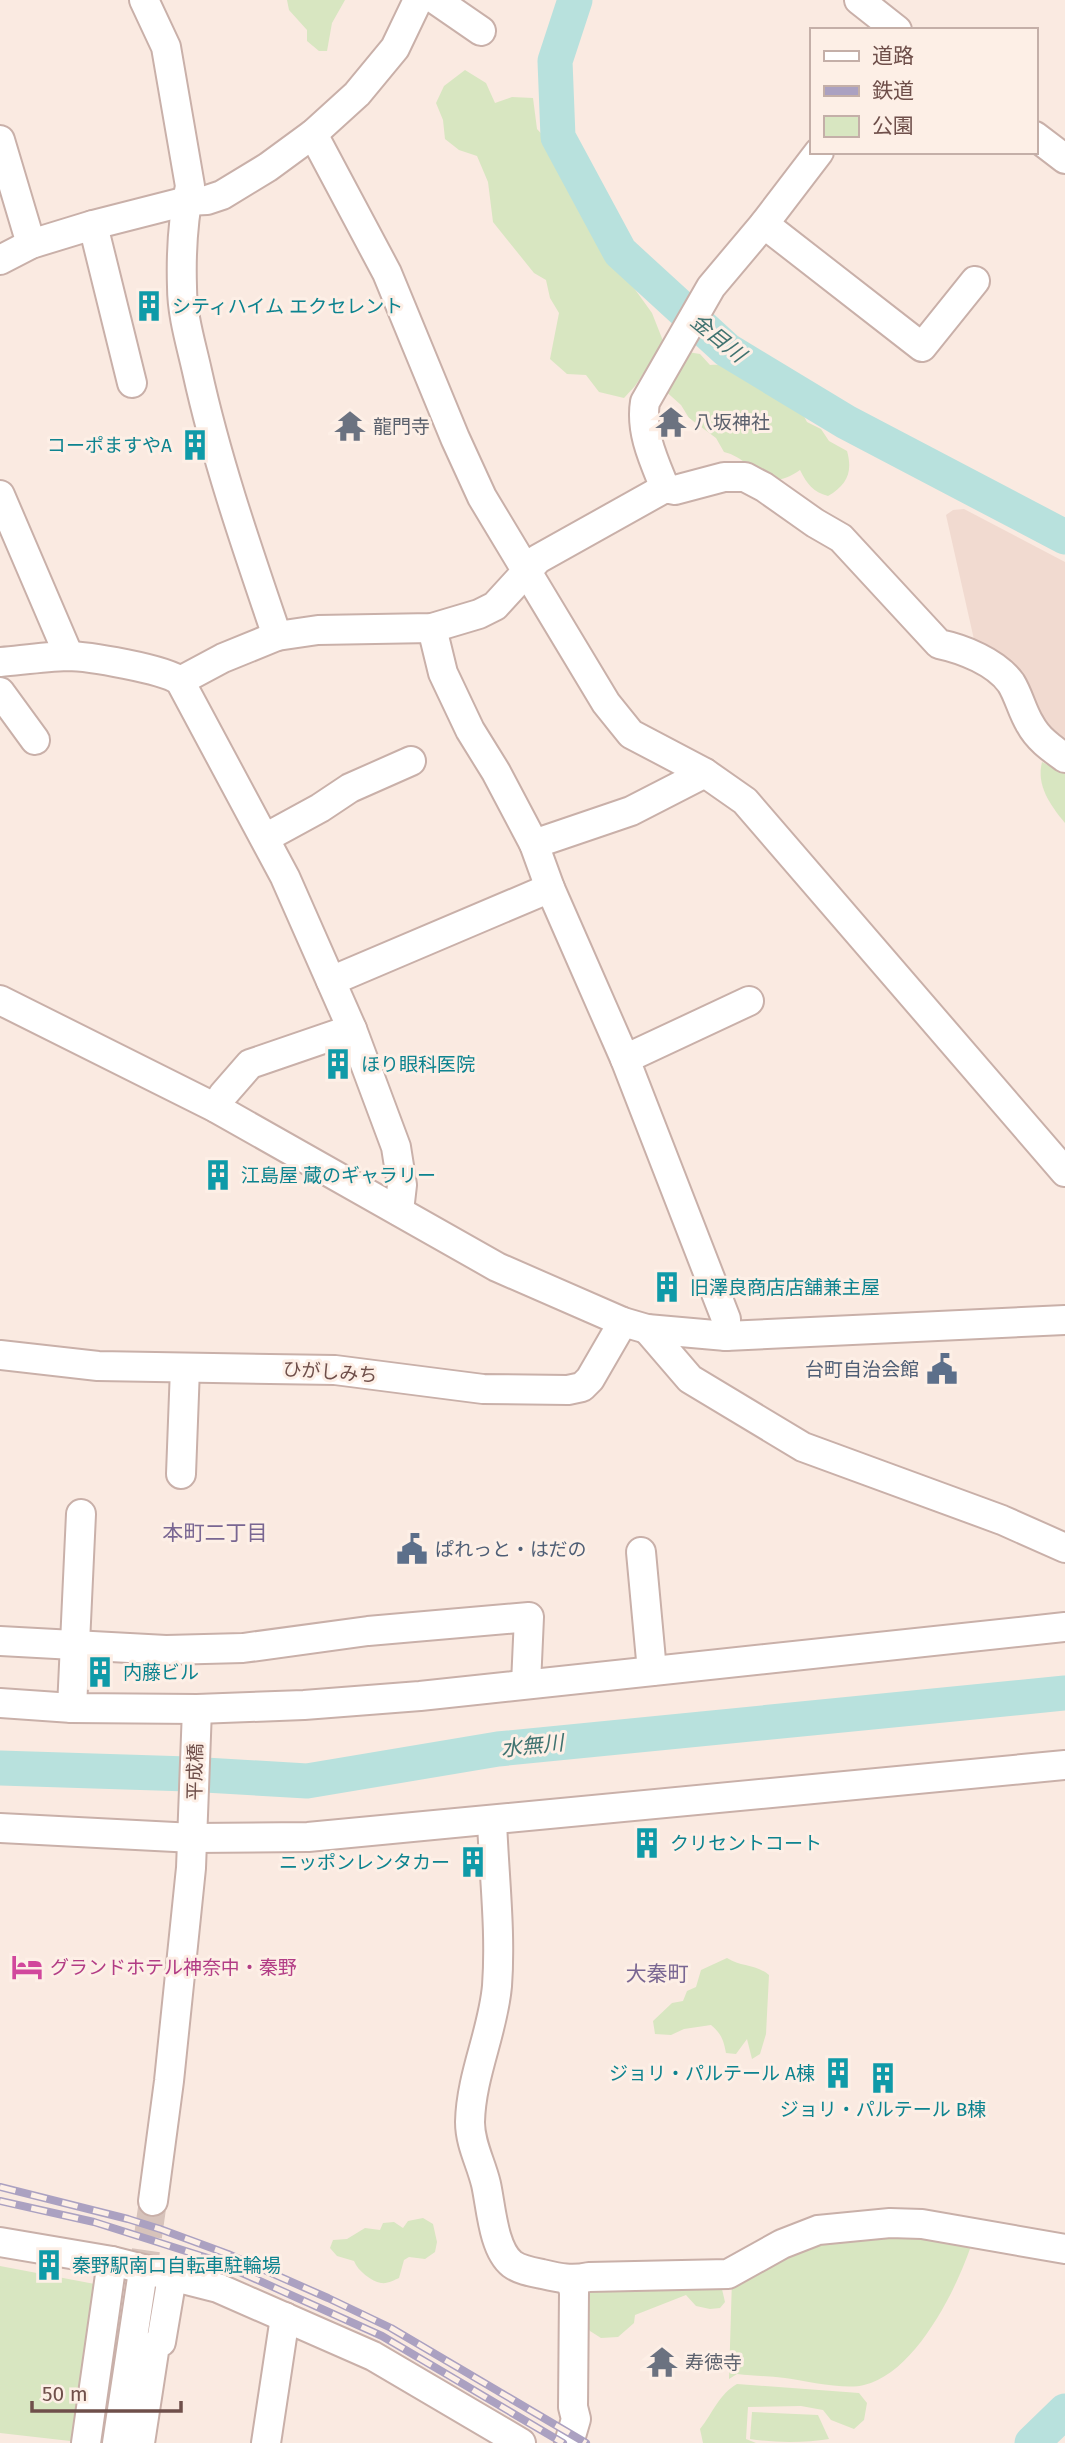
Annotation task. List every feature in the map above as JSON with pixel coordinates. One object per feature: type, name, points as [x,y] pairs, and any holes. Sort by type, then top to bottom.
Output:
[{"type":"street","points":[[144,0],[166,47],[190,186],[182,289],[187,323],[206,412],[232,506],[278,636]]},
{"type":"street","points":[[859,0],[894,28]]},
{"type":"street","points":[[0,260],[31,244],[93,225],[222,195],[268,167],[313,134],[357,94],[395,48],[418,2],[481,30]]},
{"type":"street","points":[[313,134],[387,273],[482,497],[606,703],[631,734],[705,774],[745,801],[1065,1172]]},
{"type":"street","points":[[1037,138],[1065,159]]},
{"type":"street","points":[[0,140],[31,244]]},
{"type":"street","points":[[665,488],[647,440],[643,414],[645,402],[711,287],[764,225],[817,154]]},
{"type":"street","points":[[93,225],[132,383]]},
{"type":"street","points":[[764,225],[922,347],[975,281]]},
{"type":"street","points":[[180,681],[223,658],[278,636],[318,630],[432,628],[461,621],[495,606],[538,559],[665,488],[675,490],[724,477],[745,477],[841,538],[939,644],[958,648],[988,664],[1010,682],[1030,725],[1045,744],[1065,758]]},
{"type":"street","points":[[0,495],[69,656]]},
{"type":"street","points":[[432,628],[448,685],[534,844],[550,888],[625,1059],[726,1319],[726,1336]]},
{"type":"street","points":[[0,662],[69,656],[153,670],[173,675],[180,681],[285,877],[352,1029],[396,1147],[402,1185],[399,1210]]},
{"type":"street","points":[[0,692],[35,740]]},
{"type":"street","points":[[264,838],[320,808],[350,788],[411,761]]},
{"type":"street","points":[[534,844],[631,811],[705,774]]},
{"type":"street","points":[[331,981],[550,888]]},
{"type":"street","points":[[0,1000],[216,1108],[496,1267],[635,1326],[726,1336],[1065,1320]]},
{"type":"street","points":[[625,1059],[749,1001]]},
{"type":"street","points":[[216,1108],[223,1095],[250,1065],[352,1029]]},
{"type":"street","points":[[635,1326],[690,1379],[803,1447],[1002,1520],[1065,1548]]},
{"type":"street","name":"ひがしみち","points":[[0,1354],[98,1366],[335,1370],[483,1389],[568,1390],[582,1387],[635,1326]]},
{"type":"street","points":[[185,1368],[187,1460]]},
{"type":"street","points":[[72,1708],[81,1514]]},
{"type":"street","points":[[641,1552],[652,1671]]},
{"type":"street","points":[[0,1641],[166,1650],[243,1648],[368,1631],[529,1616],[526,1684]]},
{"type":"street","points":[[0,1703],[197,1718],[1065,1627]]},
{"type":"street","name":"平成橋","points":[[153,2201],[169,2081],[194,1827],[197,1718]]},
{"type":"street","points":[[0,1828],[194,1827],[308,1837],[1065,1765]]},
{"type":"street","points":[[492,1821],[497,1989],[475,2084],[470,2122],[494,2229],[505,2256],[511,2263],[523,2270],[572,2281],[589,2277],[728,2274],[782,2244],[818,2230],[890,2223],[922,2224],[1065,2249]]},
{"type":"street","points":[[0,2242],[112,2261],[218,2288],[373,2357],[521,2443]]},
{"type":"street","points":[[86,2443],[112,2261]]},
{"type":"street","points":[[140,2443],[155,2345],[161,2342],[172,2277]]},
{"type":"street","points":[[117,2443],[142,2278]]},
{"type":"street","points":[[569,2443],[576,2419],[573,2407],[572,2281]]},
{"type":"street","points":[[266,2443],[285,2317]]},
{"type":"shaded area","points":[[964,509],[1065,562],[1065,741],[1059,738],[975,644],[946,515],[953,510]]},
{"type":"green space","points":[[287,0],[345,0],[332,23],[327,51],[319,51],[307,41],[307,30],[289,10]]},
{"type":"green space","points":[[465,70],[486,83],[495,103],[512,97],[533,98],[537,129],[568,163],[586,202],[603,228],[601,249],[609,264],[621,270],[652,313],[667,351],[650,374],[643,374],[624,398],[599,392],[586,375],[567,374],[550,359],[559,313],[550,298],[546,280],[534,273],[493,222],[488,182],[477,156],[459,150],[445,139],[443,120],[436,103],[444,86]]},
{"type":"green space","points":[[688,352],[700,354],[710,365],[744,370],[759,379],[771,391],[781,391],[795,399],[807,422],[821,429],[829,441],[847,451],[849,472],[840,487],[828,496],[818,492],[811,487],[800,470],[776,480],[768,478],[735,456],[724,452],[716,438],[689,418],[681,405],[662,388]]},
{"type":"green space","points":[[1042,762],[1065,774],[1065,823],[1043,787]]},
{"type":"green space","points":[[727,1958],[769,1975],[766,2034],[760,2054],[752,2059],[747,2039],[736,2054],[726,2053],[722,2038],[711,2025],[684,2029],[671,2035],[655,2034],[653,2021],[672,2003],[683,2001],[687,1991],[696,1987],[701,1970]]},
{"type":"green space","points":[[423,2218],[433,2224],[437,2242],[435,2252],[425,2259],[409,2257],[404,2260],[399,2278],[388,2282],[381,2283],[369,2278],[354,2261],[337,2256],[330,2248],[333,2240],[347,2239],[365,2228],[380,2230],[383,2223],[394,2222],[403,2228],[408,2221]]},
{"type":"green space","points":[[846,2232],[973,2240],[957,2281],[932,2326],[901,2364],[883,2377],[856,2386],[737,2374],[729,2379],[732,2279]]},
{"type":"green space","points":[[0,2266],[100,2285],[79,2442],[0,2433]]},
{"type":"green space","points":[[585,2285],[721,2285],[725,2302],[720,2308],[710,2309],[696,2306],[686,2295],[635,2315],[634,2323],[618,2337],[601,2338],[590,2331],[580,2315]]},
{"type":"green space","points":[[737,2384],[859,2393],[867,2403],[864,2420],[854,2429],[831,2420],[823,2410],[801,2406],[748,2407],[746,2439],[756,2443],[703,2443],[700,2429],[721,2398]]},
{"type":"green space","points":[[752,2412],[818,2415],[829,2439],[790,2442],[750,2439]]},
{"type":"waterway","name":"金目川","points":[[575,0],[555,61],[558,137],[620,252],[727,350],[846,422],[1065,537]]},
{"type":"waterway","name":"水無川","points":[[0,1768],[307,1781],[498,1749],[1065,1693]]},
{"type":"waterway","points":[[1032,2443],[1065,2411]]},
{"type":"tunnel","points":[[142,2278],[153,2201]]},
{"type":"railway","points":[[0,2187],[128,2219],[228,2254],[391,2328],[586,2443]]},
{"type":"railway","points":[[0,2201],[94,2222],[211,2259],[382,2336],[563,2443]]},
{"type":"place","name":"シティハイム エクセレント","points":[[149,306]]},
{"type":"place","name":"八坂神社","points":[[671,422]]},
{"type":"place","name":"龍門寺","points":[[350,426]]},
{"type":"place","name":"コーポますやA","points":[[195,445]]},
{"type":"place","name":"ほり眼科医院","points":[[338,1064]]},
{"type":"place","name":"江島屋 蔵のギャラリー","points":[[218,1175]]},
{"type":"place","name":"旧澤良商店店舗兼主屋","points":[[667,1287]]},
{"type":"place","name":"台町自治会館","points":[[942,1369]]},
{"type":"place","name":"ぱれっと・はだの","points":[[412,1549]]},
{"type":"place","name":"内藤ビル","points":[[100,1672]]},
{"type":"place","name":"クリセントコート","points":[[647,1843]]},
{"type":"place","name":"ニッポンレンタカー","points":[[473,1862]]},
{"type":"place","name":"グランドホテル神奈中・秦野","points":[[27,1967]]},
{"type":"place","name":"ジョリ・パルテール A棟","points":[[838,2073]]},
{"type":"place","name":"ジョリ・パルテール B棟","points":[[883,2078]]},
{"type":"place","name":"秦野駅南口自転車駐輪場","points":[[49,2265]]},
{"type":"place","name":"寿徳寺","points":[[662,2362]]},
{"type":"district","name":"本町二丁目","points":[[215,1533]]},
{"type":"district","name":"大秦町","points":[[657,1974]]}]
